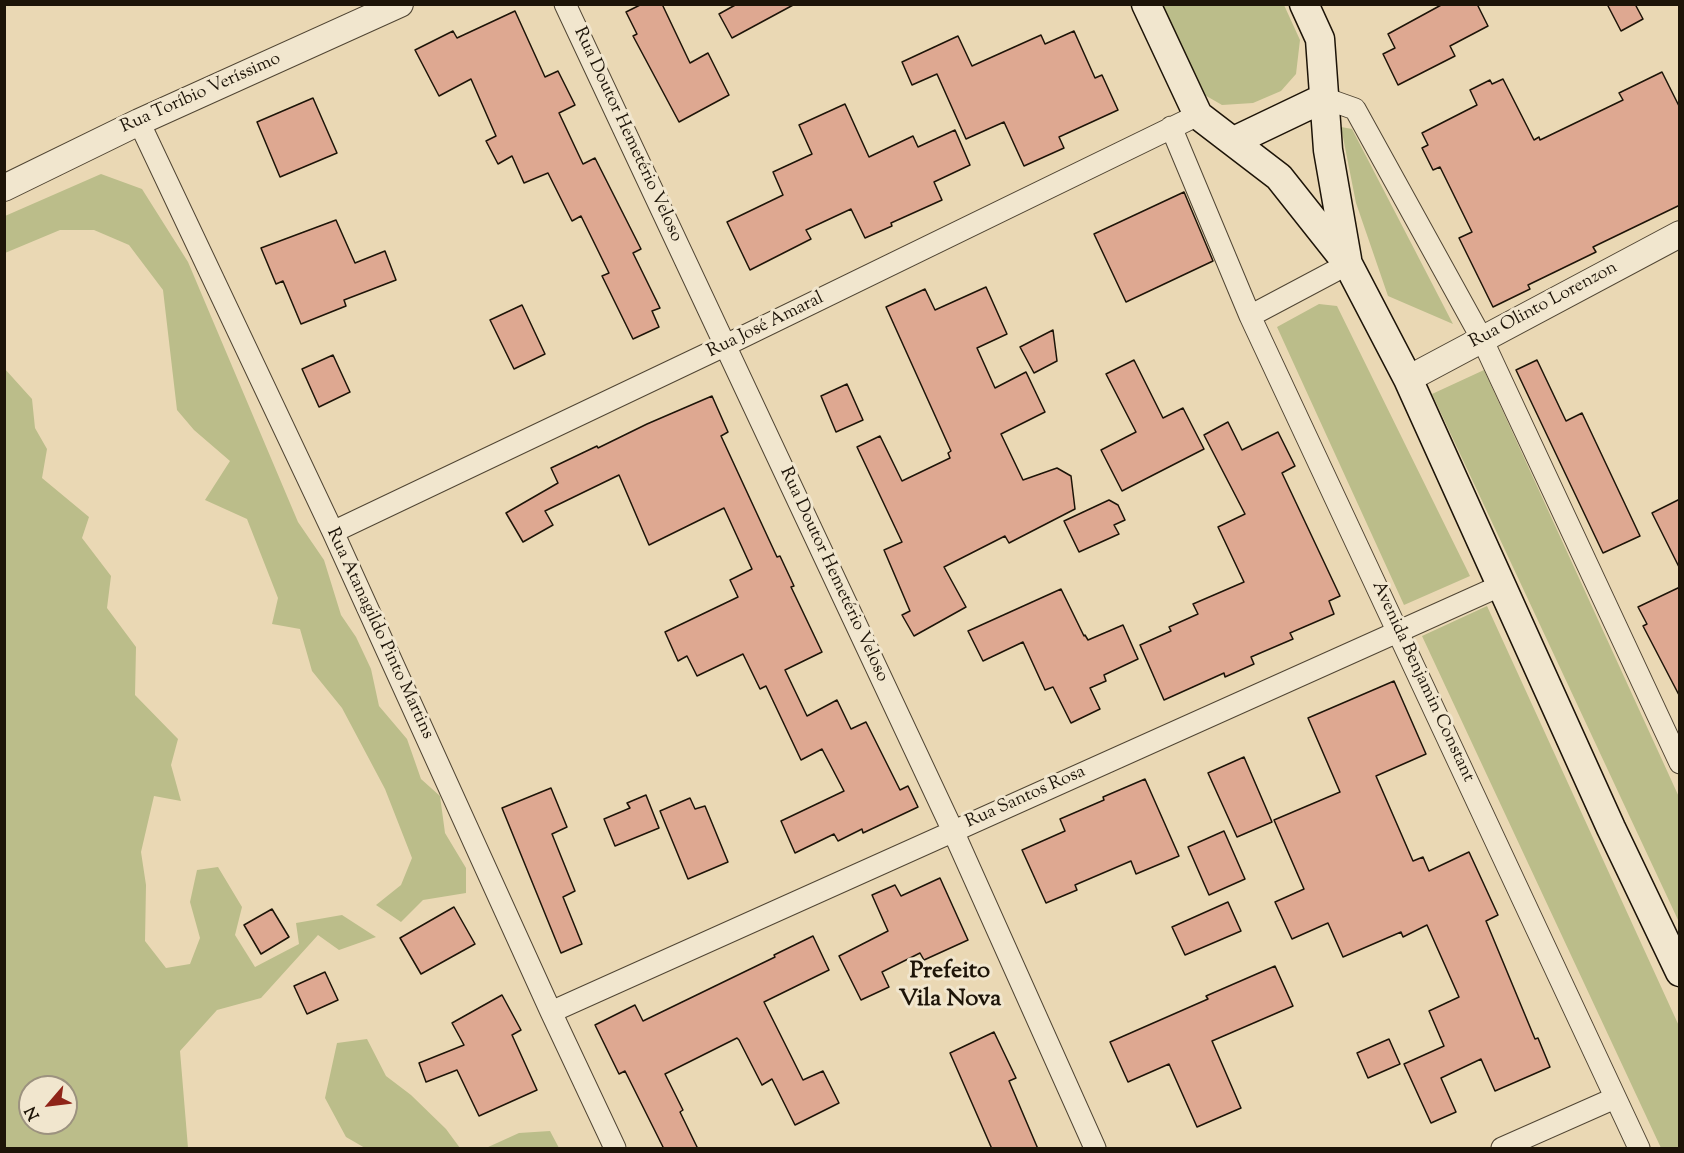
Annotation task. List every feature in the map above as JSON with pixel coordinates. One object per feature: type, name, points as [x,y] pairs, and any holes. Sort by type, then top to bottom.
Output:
[{"type":"main road","points":[[1146,4],[1198,114],[1279,177],[1348,264],[1408,379],[1611,828],[1680,972]]},
{"type":"main road","points":[[1304,4],[1320,39],[1328,150],[1348,264]]},
{"type":"main road","points":[[1234,141],[1324,98]]},
{"type":"street","name":"Rua Toríbio Veríssimo","points":[[4,188],[139,122],[400,4]]},
{"type":"street","name":"Rua Doutor Hemetério Veloso","points":[[565,4],[953,831],[1095,1149]]},
{"type":"street","points":[[1324,98],[1355,109],[1482,339],[1680,763]]},
{"type":"street","name":"Rua José Amaral","points":[[333,532],[726,345],[1198,114]]},
{"type":"street","name":"Rua Atanagildo Pinto Martins","points":[[139,122],[333,532],[615,1149]]},
{"type":"street","name":"Avenida Benjamin Constant","points":[[1171,128],[1250,315],[1639,1149]]},
{"type":"street","name":"Rua Olinto Lorenzon","points":[[1408,379],[1680,234]]},
{"type":"street","points":[[1250,315],[1348,264]]},
{"type":"street","name":"Rua Santos Rosa","points":[[551,1012],[1502,585]]},
{"type":"street","points":[[1502,1149],[1615,1098]]},
{"type":"green space","points":[[1156,5],[1284,5],[1300,40],[1296,74],[1281,91],[1253,103],[1222,105],[1196,90]]},
{"type":"green space","points":[[1341,127],[1352,129],[1453,324],[1388,296],[1356,203]]},
{"type":"green space","points":[[101,174],[142,189],[188,262],[298,522],[324,560],[341,615],[356,637],[371,669],[379,706],[407,739],[421,779],[440,796],[445,833],[466,868],[466,893],[423,900],[401,922],[376,905],[401,885],[412,858],[385,789],[342,708],[312,671],[300,629],[272,624],[278,598],[247,519],[205,500],[230,461],[194,430],[177,410],[163,290],[129,245],[94,230],[60,230],[5,253],[5,216]]},
{"type":"green space","points":[[1319,304],[1337,306],[1470,576],[1404,605],[1277,327]]},
{"type":"green space","points":[[4,368],[32,399],[35,428],[47,449],[42,478],[89,517],[82,538],[111,576],[107,608],[136,647],[135,695],[178,739],[171,765],[181,801],[154,796],[141,852],[146,885],[145,941],[166,968],[190,964],[200,938],[190,902],[197,870],[218,867],[242,907],[235,935],[255,967],[299,944],[296,923],[342,915],[376,937],[339,950],[318,935],[261,998],[217,1010],[180,1051],[188,1148],[5,1148]]},
{"type":"green space","points":[[1484,370],[1679,797],[1679,922],[1432,394]]},
{"type":"green space","points":[[1487,606],[1679,1026],[1679,1148],[1661,1148],[1422,636]]},
{"type":"green space","points":[[367,1039],[386,1076],[411,1095],[446,1129],[460,1148],[365,1148],[346,1137],[325,1098],[337,1043]]},
{"type":"green space","points":[[550,1131],[559,1148],[486,1148],[519,1133]]},
{"type":"building","points":[[642,4],[662,4],[690,63],[708,53],[729,95],[679,122],[633,36],[637,34],[626,12]]},
{"type":"building","points":[[737,4],[795,4],[732,38],[719,14]]},
{"type":"building","points":[[1443,4],[1477,4],[1488,26],[1450,46],[1455,56],[1398,85],[1383,54],[1395,48],[1388,34]]},
{"type":"building","points":[[1607,4],[1635,4],[1643,19],[1621,31]]},
{"type":"building","points":[[515,11],[545,77],[558,71],[575,105],[559,113],[583,164],[595,158],[641,249],[633,253],[660,308],[652,311],[659,327],[633,339],[602,276],[609,273],[581,216],[572,221],[548,173],[524,183],[512,156],[498,164],[486,141],[496,136],[471,79],[439,96],[415,50],[453,31],[457,38]]},
{"type":"building","points":[[1074,31],[1095,78],[1102,75],[1118,110],[1059,137],[1064,148],[1024,166],[1004,122],[966,139],[937,74],[912,85],[902,62],[958,36],[972,66],[1041,35],[1045,44]]},
{"type":"building","points":[[1662,72],[1680,108],[1680,205],[1593,247],[1596,252],[1528,285],[1530,289],[1493,307],[1459,238],[1472,232],[1440,167],[1433,170],[1422,148],[1428,145],[1422,133],[1477,105],[1470,90],[1490,80],[1492,84],[1503,79],[1534,140],[1539,137],[1540,140],[1623,100],[1619,93]]},
{"type":"building","points":[[313,98],[337,153],[280,177],[257,122]]},
{"type":"building","points":[[845,104],[869,157],[913,136],[918,147],[955,130],[970,165],[934,182],[942,200],[891,223],[892,226],[865,238],[851,209],[806,230],[811,239],[750,270],[727,222],[783,195],[773,172],[812,154],[799,125]]},
{"type":"building","points":[[1184,192],[1213,261],[1126,302],[1094,234]]},
{"type":"building","points":[[336,220],[355,263],[385,251],[396,280],[344,300],[346,306],[301,324],[283,281],[276,284],[261,248]]},
{"type":"building","points":[[986,287],[1007,334],[977,348],[995,388],[1026,372],[1045,412],[1001,434],[1023,480],[1057,468],[1071,476],[1075,509],[1009,543],[1005,536],[944,567],[966,607],[914,636],[902,615],[910,611],[884,550],[902,542],[857,447],[880,436],[902,481],[950,458],[948,453],[951,451],[886,307],[925,289],[935,310]]},
{"type":"building","points":[[522,305],[545,354],[514,369],[490,320]]},
{"type":"building","points":[[1053,330],[1057,361],[1034,373],[1020,347]]},
{"type":"building","points":[[333,355],[350,392],[319,407],[302,369]]},
{"type":"building","points":[[1134,360],[1163,418],[1183,408],[1204,449],[1122,491],[1101,450],[1136,432],[1106,374]]},
{"type":"building","points":[[1537,360],[1566,421],[1582,413],[1640,536],[1603,553],[1516,370]]},
{"type":"building","points":[[847,384],[863,420],[836,432],[821,396]]},
{"type":"building","points":[[712,396],[728,432],[721,436],[777,557],[780,556],[794,586],[791,587],[822,652],[785,670],[807,716],[837,700],[851,729],[866,722],[900,790],[908,786],[918,807],[863,833],[862,829],[838,841],[834,834],[795,853],[781,821],[844,791],[822,749],[801,760],[766,686],[760,689],[743,654],[697,676],[687,656],[678,661],[665,632],[738,597],[730,580],[752,569],[724,508],[649,545],[619,475],[545,511],[553,525],[523,542],[506,513],[558,483],[551,468]]},
{"type":"building","points":[[1228,422],[1242,450],[1278,432],[1295,466],[1282,473],[1340,596],[1329,601],[1334,614],[1290,633],[1293,639],[1251,657],[1254,664],[1225,677],[1224,673],[1164,700],[1140,645],[1171,631],[1169,627],[1198,614],[1193,604],[1244,582],[1218,527],[1245,514],[1204,435]]},
{"type":"building","points":[[1680,499],[1680,569],[1652,513]]},
{"type":"building","points":[[1109,500],[1118,505],[1125,520],[1114,525],[1119,534],[1079,552],[1064,521]]},
{"type":"building","points":[[1680,587],[1680,697],[1643,626],[1647,624],[1638,607]]},
{"type":"building","points":[[1061,589],[1088,640],[1123,625],[1138,659],[1104,675],[1106,681],[1090,688],[1100,709],[1071,723],[1053,687],[1045,690],[1023,642],[983,661],[968,631]]},
{"type":"building","points":[[1394,681],[1426,754],[1376,776],[1413,861],[1423,857],[1429,871],[1469,852],[1498,915],[1486,921],[1535,1039],[1538,1038],[1550,1067],[1495,1091],[1481,1059],[1441,1078],[1456,1112],[1431,1123],[1404,1064],[1444,1046],[1429,1011],[1459,997],[1427,925],[1403,937],[1401,932],[1343,957],[1328,923],[1292,939],[1275,902],[1304,889],[1274,820],[1340,792],[1308,718]]},
{"type":"building","points":[[1244,757],[1272,822],[1237,837],[1208,773]]},
{"type":"building","points":[[1145,779],[1179,856],[1136,874],[1131,861],[1075,885],[1077,890],[1046,903],[1022,850],[1065,831],[1060,819]]},
{"type":"building","points":[[551,788],[567,827],[552,834],[575,891],[563,897],[582,944],[561,953],[502,808]]},
{"type":"building","points":[[646,795],[659,828],[615,846],[604,819],[630,808],[627,803]]},
{"type":"building","points":[[690,798],[695,809],[705,806],[728,862],[688,879],[660,811]]},
{"type":"building","points":[[1224,831],[1245,879],[1209,895],[1188,847]]},
{"type":"building","points":[[940,878],[968,940],[924,960],[920,953],[882,972],[889,987],[861,1000],[839,956],[888,931],[872,895],[895,885],[901,896]]},
{"type":"building","points":[[1228,902],[1241,931],[1185,955],[1172,927]]},
{"type":"building","points":[[454,907],[475,944],[421,974],[400,938]]},
{"type":"building","points":[[272,909],[289,937],[261,954],[244,925]]},
{"type":"building","points":[[813,936],[829,970],[764,1002],[803,1080],[823,1071],[839,1103],[795,1125],[772,1079],[762,1085],[737,1038],[665,1074],[683,1110],[680,1112],[698,1149],[664,1149],[625,1071],[619,1074],[595,1025],[635,1005],[643,1021]]},
{"type":"building","points":[[1275,966],[1293,1006],[1212,1041],[1241,1108],[1197,1127],[1169,1064],[1128,1082],[1110,1042],[1208,999],[1206,996]]},
{"type":"building","points":[[325,972],[338,1000],[307,1014],[294,986]]},
{"type":"building","points":[[502,995],[521,1030],[512,1035],[537,1090],[479,1116],[457,1070],[426,1082],[419,1063],[464,1045],[452,1023]]},
{"type":"building","points":[[994,1032],[1016,1078],[1009,1081],[1038,1149],[992,1149],[950,1053]]},
{"type":"building","points":[[1389,1039],[1400,1064],[1368,1078],[1357,1053]]},
{"type":"district","name":"Prefeito Vila Nova","points":[[950,987]]}]
